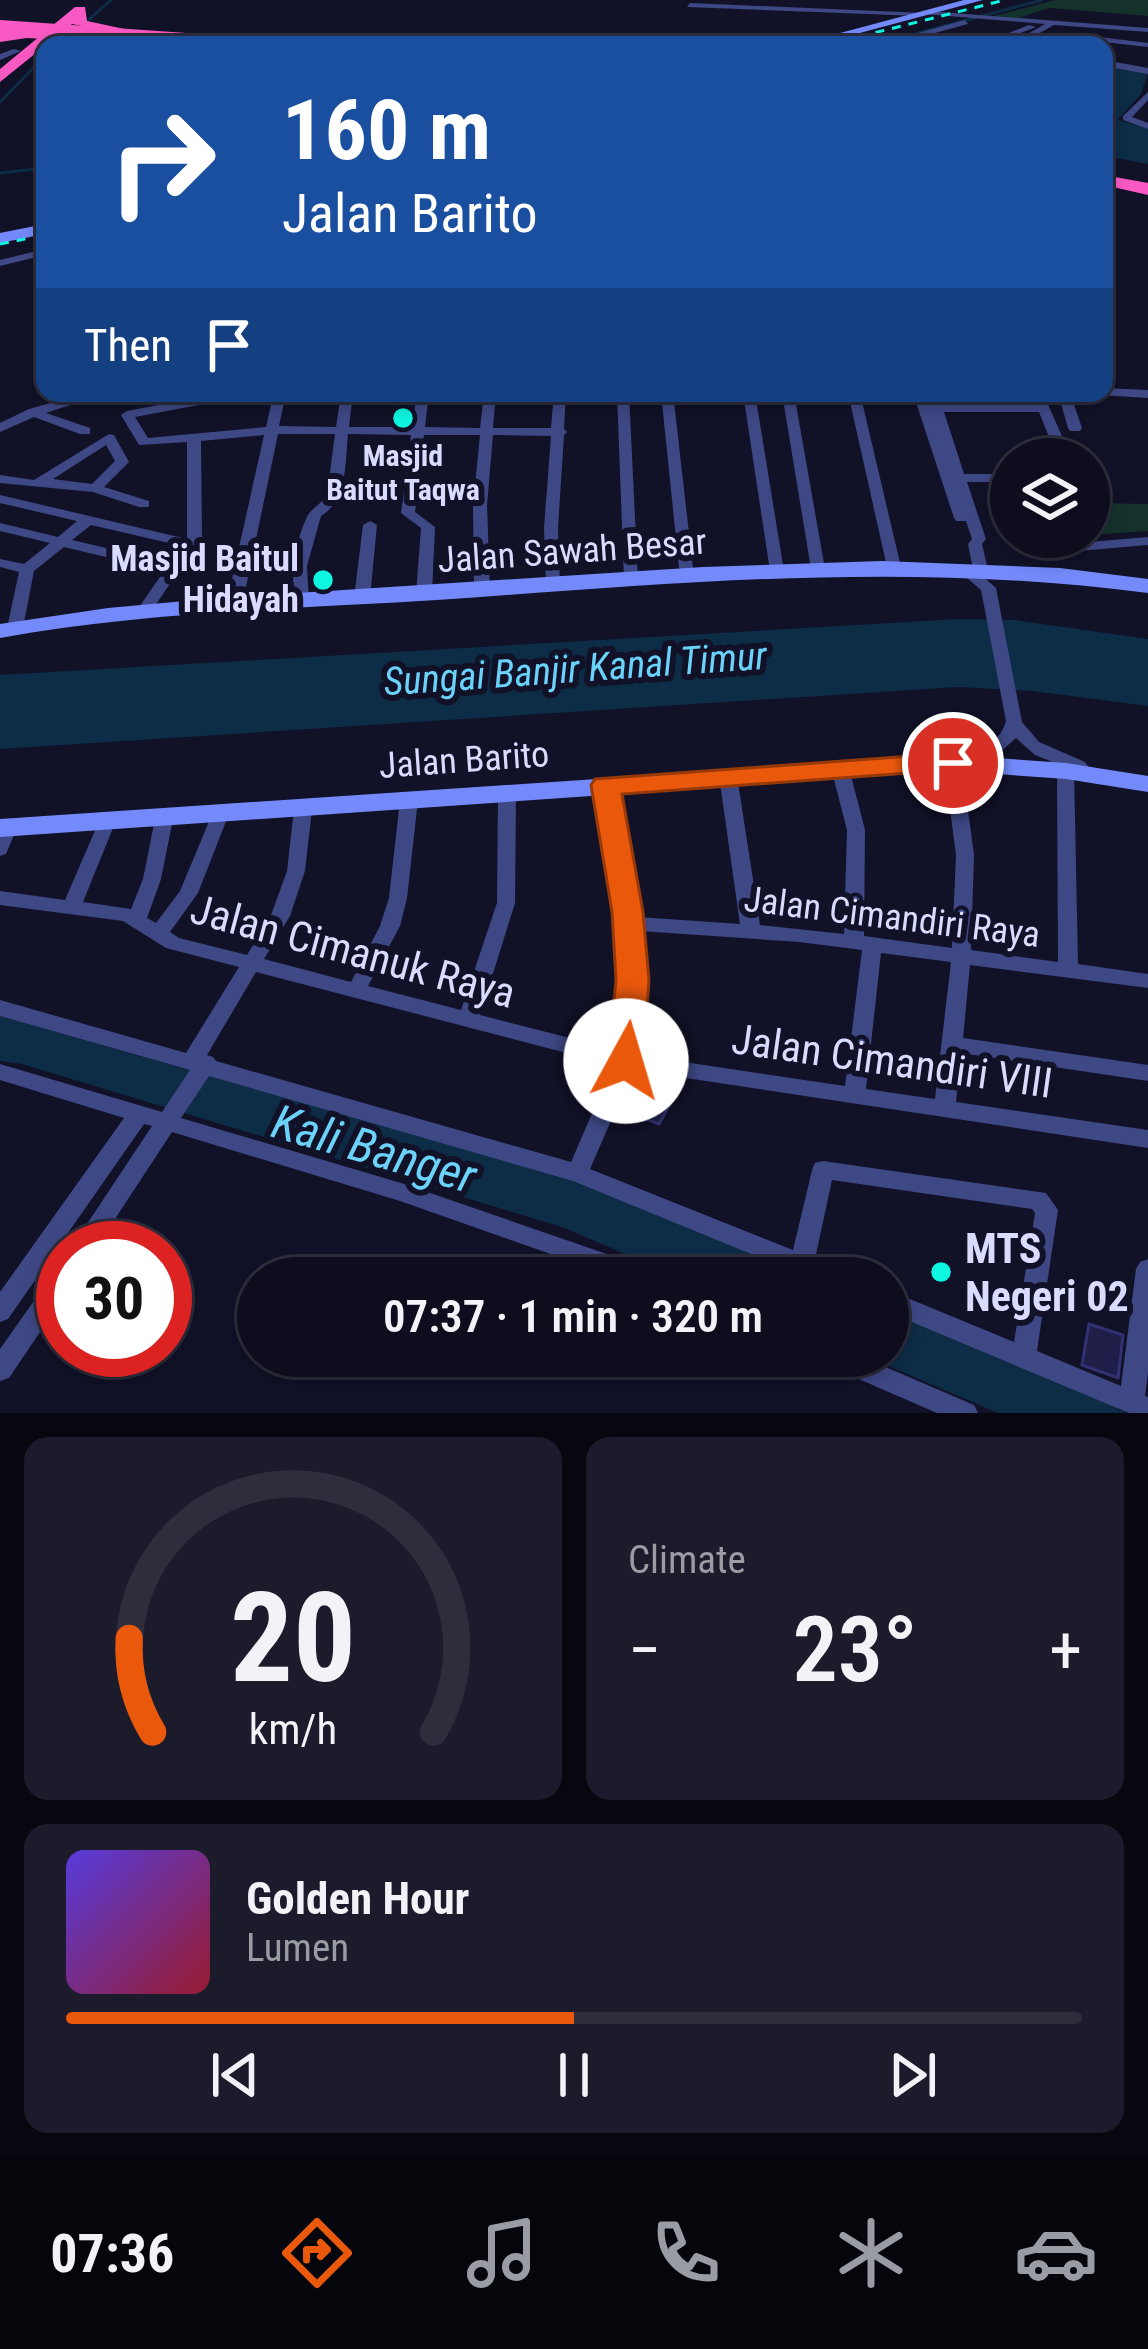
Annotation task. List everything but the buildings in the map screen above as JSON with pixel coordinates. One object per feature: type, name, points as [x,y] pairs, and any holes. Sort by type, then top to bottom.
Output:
[{"type":"highway","points":[[0,30],[82,10],[245,36]]},
{"type":"highway","points":[[51,36],[82,10]]},
{"type":"highway","points":[[51,36],[82,10]]},
{"type":"highway","points":[[0,30],[36,42]]},
{"type":"highway","points":[[0,30],[73,36]]},
{"type":"highway","points":[[0,30],[97,36]]},
{"type":"highway","points":[[0,30],[18,45],[7,61]]},
{"type":"highway","points":[[7,61],[36,47]]},
{"type":"highway","points":[[1113,179],[1148,186]]},
{"type":"street","points":[[770,10],[778,0]]},
{"type":"street","points":[[828,12],[858,0]]},
{"type":"street","points":[[869,11],[913,0]]},
{"type":"street","points":[[837,36],[977,0]]},
{"type":"street","points":[[691,5],[924,14],[1040,36]]},
{"type":"street","points":[[1020,30],[1025,15]]},
{"type":"street","points":[[1013,36],[1020,30],[1053,25],[1063,16]]},
{"type":"street","points":[[1096,27],[1107,16]]},
{"type":"street","points":[[912,36],[968,20]]},
{"type":"street","points":[[1005,36],[1038,24],[1145,27]]},
{"type":"street","points":[[938,29],[960,36]]},
{"type":"street","points":[[1113,41],[1148,45]]},
{"type":"street","points":[[1113,51],[1148,56]]},
{"type":"street","points":[[1113,63],[1148,69]]},
{"type":"street","points":[[1148,95],[1126,118],[1148,126]]},
{"type":"street","points":[[0,238],[36,231]]},
{"type":"street","points":[[0,262],[36,254]]},
{"type":"street","points":[[1113,392],[1148,394]]},
{"type":"street","points":[[0,428],[69,402]]},
{"type":"street","points":[[191,402],[127,415],[142,442],[343,428],[560,432]]},
{"type":"street","points":[[234,606],[278,402]]},
{"type":"street","points":[[301,602],[300,566],[315,514],[334,495],[346,402]]},
{"type":"street","points":[[422,402],[408,513],[428,527],[424,594]]},
{"type":"street","points":[[482,590],[489,402]]},
{"type":"street","points":[[554,585],[551,528],[560,402]]},
{"type":"street","points":[[623,402],[631,580]]},
{"type":"street","points":[[668,402],[687,577]]},
{"type":"street","points":[[749,402],[777,571]]},
{"type":"street","points":[[790,402],[818,568]]},
{"type":"street","points":[[856,402],[894,567]]},
{"type":"street","points":[[923,402],[953,478]]},
{"type":"street","points":[[934,402],[969,540],[976,544],[1019,734],[1036,749],[1097,775]]},
{"type":"street","points":[[1041,402],[1056,438]]},
{"type":"street","points":[[1067,402],[1075,428]]},
{"type":"street","points":[[0,410],[19,419]]},
{"type":"street","points":[[34,412],[85,430]]},
{"type":"street","points":[[39,482],[109,437],[122,462],[95,488]]},
{"type":"street","points":[[142,613],[195,537],[194,438]]},
{"type":"street","points":[[953,478],[990,478]]},
{"type":"street","points":[[144,504],[95,488],[39,482],[8,481],[0,496],[191,544]]},
{"type":"street","points":[[0,583],[24,576],[88,519]]},
{"type":"street","points":[[362,598],[370,525]]},
{"type":"street","points":[[0,527],[174,569]]},
{"type":"street","points":[[1110,545],[1148,542]]},
{"type":"street","points":[[0,562],[24,576]]},
{"type":"street","name":"Jalan Sawah Besar","points":[[8,629],[234,606],[818,568],[894,567],[981,581],[1010,572],[1148,586]]},
{"type":"street","points":[[8,629],[24,576]]},
{"type":"street","points":[[945,1107],[961,957],[965,855],[953,763],[1003,745],[1013,735],[1012,713]]},
{"type":"street","name":"Jalan Barito","points":[[3,835],[106,823],[840,768],[953,763],[1066,771],[1148,784]]},
{"type":"street","points":[[840,768],[856,830],[863,943],[855,1094]]},
{"type":"street","points":[[1066,771],[1068,971]]},
{"type":"street","points":[[728,776],[751,932]]},
{"type":"street","points":[[577,1173],[626,1061],[632,980],[628,923],[606,785]]},
{"type":"street","points":[[469,1018],[506,903],[507,793]]},
{"type":"street","points":[[357,989],[390,926],[398,898],[409,800]]},
{"type":"street","points":[[101,1221],[172,1118],[292,887],[303,809]]},
{"type":"street","points":[[157,935],[189,893],[219,816]]},
{"type":"street","points":[[0,898],[137,918],[152,879],[164,819]]},
{"type":"street","points":[[72,907],[106,823]]},
{"type":"street","name":"Jalan Cimanuk Raya","points":[[137,918],[157,935],[626,1061]]},
{"type":"street","name":"Jalan Cimandiri Raya","points":[[628,923],[863,943],[1148,981]]},
{"type":"street","points":[[0,1008],[577,1173],[787,1257]]},
{"type":"street","points":[[952,1044],[1148,1073]]},
{"type":"street","name":"Jalan Cimandiri VIII","points":[[626,1061],[1148,1139]]},
{"type":"street","points":[[1,1074],[139,1114],[172,1118],[592,1257]]},
{"type":"street","points":[[0,1311],[139,1114]]},
{"type":"street","points":[[803,1257],[823,1170],[1038,1200],[1047,1210],[1024,1359]]},
{"type":"street","points":[[909,1309],[1140,1405],[1148,1269]]},
{"type":"street","points":[[0,1370],[36,1317]]},
{"type":"street","points":[[882,1377],[965,1413]]},
{"type":"green space","points":[[1055,0],[1148,0],[1148,16],[1049,8],[1012,20],[986,18]]},
{"type":"green space","points":[[1110,503],[1148,504],[1148,531],[1110,534]]},
{"type":"water","points":[[1113,67],[1148,73],[1141,94],[1118,120],[1148,128],[1148,164],[1113,158]]},
{"type":"water","name":"Sungai Banjir Kanal Timur","points":[[959,619],[1015,620],[1148,639],[1148,706],[958,687],[0,749],[0,675]]},
{"type":"water","name":"Kali Banger","points":[[0,1016],[581,1182],[761,1257],[632,1257],[562,1227],[0,1061]]},
{"type":"water","points":[[909,1318],[1117,1403],[1117,1409],[1127,1413],[998,1413],[909,1375]]},
{"type":"waterway","points":[[84,24],[111,0]]},
{"type":"waterway","points":[[907,36],[1042,0]]},
{"type":"waterway","points":[[0,102],[36,65]]},
{"type":"waterway","points":[[0,173],[36,169]]},
{"type":"railway","points":[[862,36],[1005,0]]},
{"type":"railway","points":[[0,244],[36,237]]},
{"type":"place","name":"Masjid Baitut Taqwa","points":[[403,418]]},
{"type":"place","name":"Masjid Baitul Hidayah","points":[[323,580]]},
{"type":"place","name":"MTS Negeri 02","points":[[941,1272]]},
{"type":"route","points":[[626,1061],[632,980],[627,912],[606,785],[953,763]]}]
